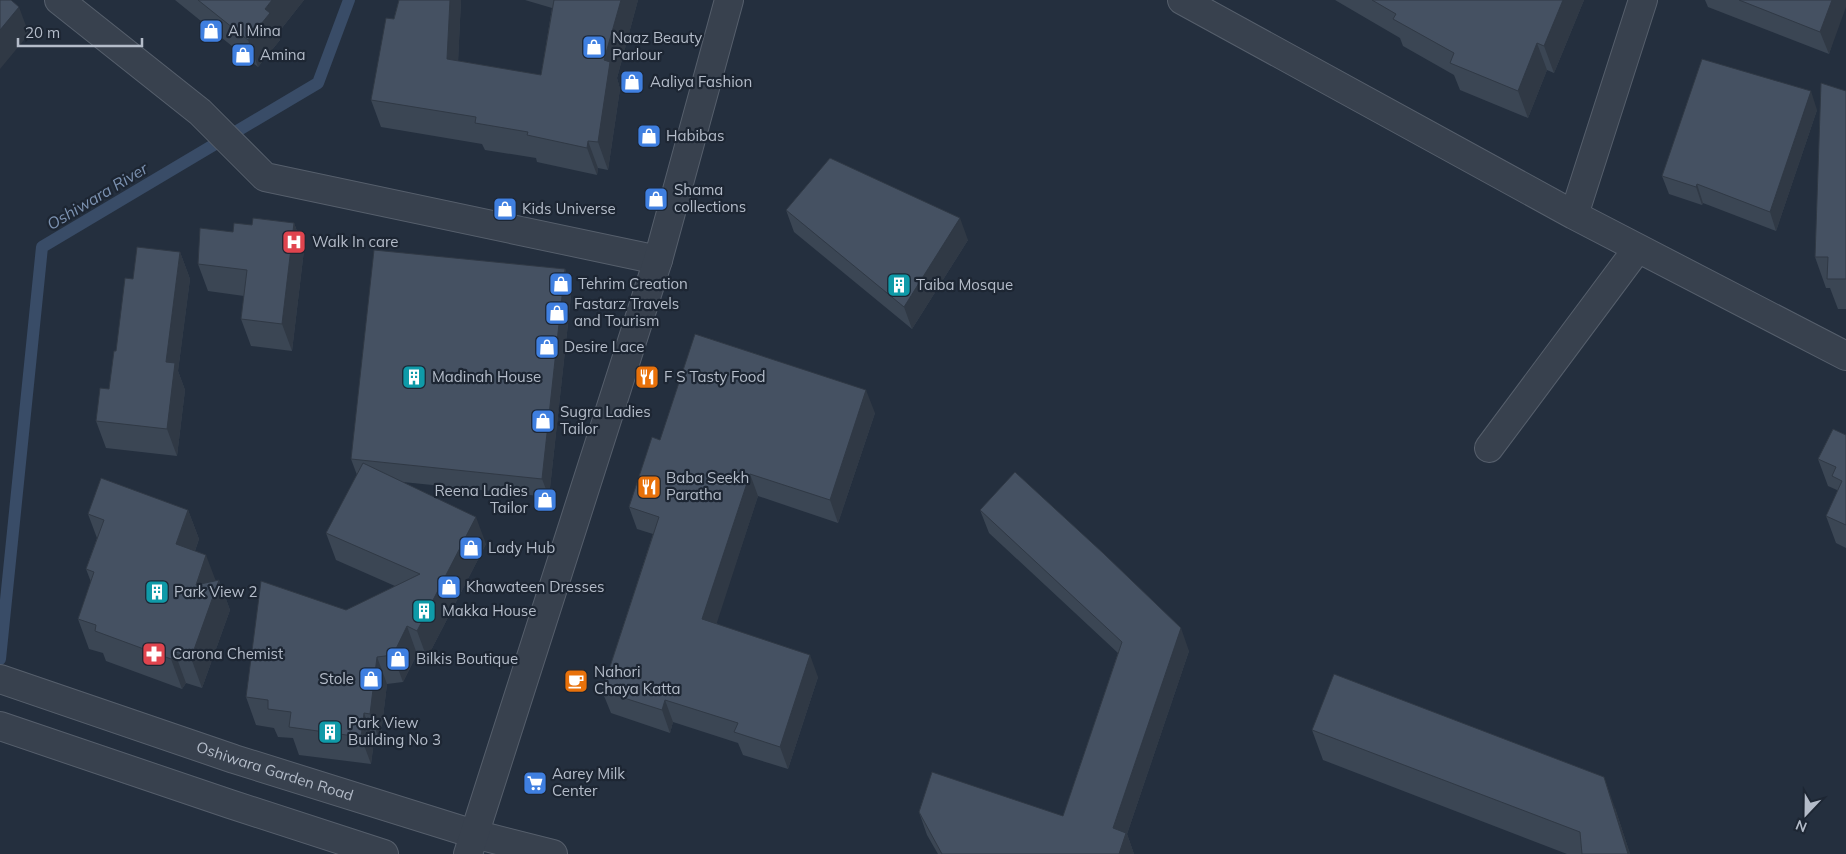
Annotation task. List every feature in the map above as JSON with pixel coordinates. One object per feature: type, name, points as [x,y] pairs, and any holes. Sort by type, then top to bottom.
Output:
[{"type":"street","points":[[59,0],[200,112],[265,176],[658,260]]},
{"type":"street","points":[[471,844],[658,260],[729,0]]},
{"type":"street","points":[[1182,0],[1574,215],[1846,356]]},
{"type":"street","points":[[1574,215],[1644,0]]},
{"type":"street","points":[[1489,448],[1638,248]]},
{"type":"street","name":"Oshiwara Garden Road","points":[[0,679],[234,759],[471,844],[553,854]]},
{"type":"street","points":[[0,726],[384,854]]},
{"type":"building","points":[[0,0],[11,0],[19,7],[0,30]]},
{"type":"building","points":[[198,0],[272,0],[265,9],[270,13],[248,40]]},
{"type":"building","points":[[399,0],[450,0],[447,59],[541,75],[554,0],[621,0],[604,60],[610,62],[598,142],[588,141],[587,148],[527,135],[528,132],[475,123],[476,117],[371,100],[386,18],[394,19]]},
{"type":"building","points":[[1372,0],[1563,0],[1544,46],[1537,43],[1518,91],[1450,63],[1454,53],[1393,19],[1396,14]]},
{"type":"building","points":[[1739,0],[1832,0],[1820,32]]},
{"type":"building","points":[[1702,59],[1811,91],[1770,212],[1697,184],[1696,187],[1662,176]]},
{"type":"building","points":[[1821,83],[1846,91],[1846,279],[1827,279],[1828,257],[1815,257]]},
{"type":"building","name":"Taiba Mosque","points":[[830,158],[960,218],[904,307],[786,210]]},
{"type":"building","points":[[253,218],[294,223],[282,324],[241,319],[247,270],[198,264],[200,228],[233,232],[234,223],[252,225]]},
{"type":"building","points":[[137,247],[180,252],[166,362],[175,363],[167,429],[96,421],[100,388],[109,389],[114,351],[116,351],[125,278],[133,279]]},
{"type":"building","name":"Madinah House","points":[[374,250],[565,269],[542,479],[351,459]]},
{"type":"building","points":[[695,334],[866,390],[830,500],[750,474],[702,619],[810,655],[780,747],[734,732],[738,723],[665,700],[662,710],[602,691],[659,517],[629,507],[652,437],[660,440]]},
{"type":"building","points":[[1833,429],[1846,435],[1846,525],[1826,516],[1842,481],[1832,476],[1836,467],[1818,459]]},
{"type":"building","points":[[363,463],[476,517],[417,631],[407,626],[393,655],[377,657],[370,714],[364,713],[361,737],[289,727],[291,712],[268,709],[268,700],[246,697],[261,581],[346,610],[420,574],[326,533]]},
{"type":"building","points":[[1015,472],[1181,628],[1113,828],[1126,833],[1119,854],[942,854],[919,812],[932,772],[1063,816],[1122,642],[980,510]]},
{"type":"building","name":"Park View 2","points":[[101,478],[188,510],[176,544],[206,555],[196,585],[219,580],[191,658],[175,653],[171,659],[95,631],[96,625],[78,619],[94,572],[86,569],[104,520],[88,514]]},
{"type":"building","points":[[1334,674],[1604,777],[1628,854],[1582,854],[1580,832],[1312,730]]},
{"type":"waterway","name":"Oshiwara River","points":[[0,659],[42,247],[318,83],[349,0]]},
{"type":"place","name":"Al Mina","points":[[211,31]]},
{"type":"place","name":"Naaz Beauty Parlour","points":[[594,47]]},
{"type":"place","name":"Amina","points":[[243,55]]},
{"type":"place","name":"Aaliya Fashion","points":[[632,82]]},
{"type":"place","name":"Habibas","points":[[649,136]]},
{"type":"place","name":"Shama collections","points":[[656,199]]},
{"type":"place","name":"Kids Universe","points":[[505,209]]},
{"type":"place","name":"Walk In care","points":[[294,242]]},
{"type":"place","name":"Tehrim Creation","points":[[561,284]]},
{"type":"place","name":"Taiba Mosque","points":[[899,285]]},
{"type":"place","name":"Fastarz Travels and Tourism","points":[[557,313]]},
{"type":"place","name":"Desire Lace","points":[[547,347]]},
{"type":"place","name":"Madinah House","points":[[414,377]]},
{"type":"place","name":"F S Tasty Food","points":[[647,377]]},
{"type":"place","name":"Sugra Ladies Tailor","points":[[543,421]]},
{"type":"place","name":"Baba Seekh Paratha","points":[[649,487]]},
{"type":"place","name":"Reena Ladies Tailor","points":[[545,500]]},
{"type":"place","name":"Lady Hub","points":[[471,548]]},
{"type":"place","name":"Khawateen Dresses","points":[[449,587]]},
{"type":"place","name":"Park View 2","points":[[157,592]]},
{"type":"place","name":"Makka House","points":[[424,611]]},
{"type":"place","name":"Carona Chemist","points":[[154,654]]},
{"type":"place","name":"Bilkis Boutique","points":[[398,659]]},
{"type":"place","name":"Stole","points":[[371,679]]},
{"type":"place","name":"Nahori Chaya Katta","points":[[576,681]]},
{"type":"place","name":"Park View Building No 3","points":[[330,732]]},
{"type":"place","name":"Aarey Milk Center","points":[[535,783]]}]
